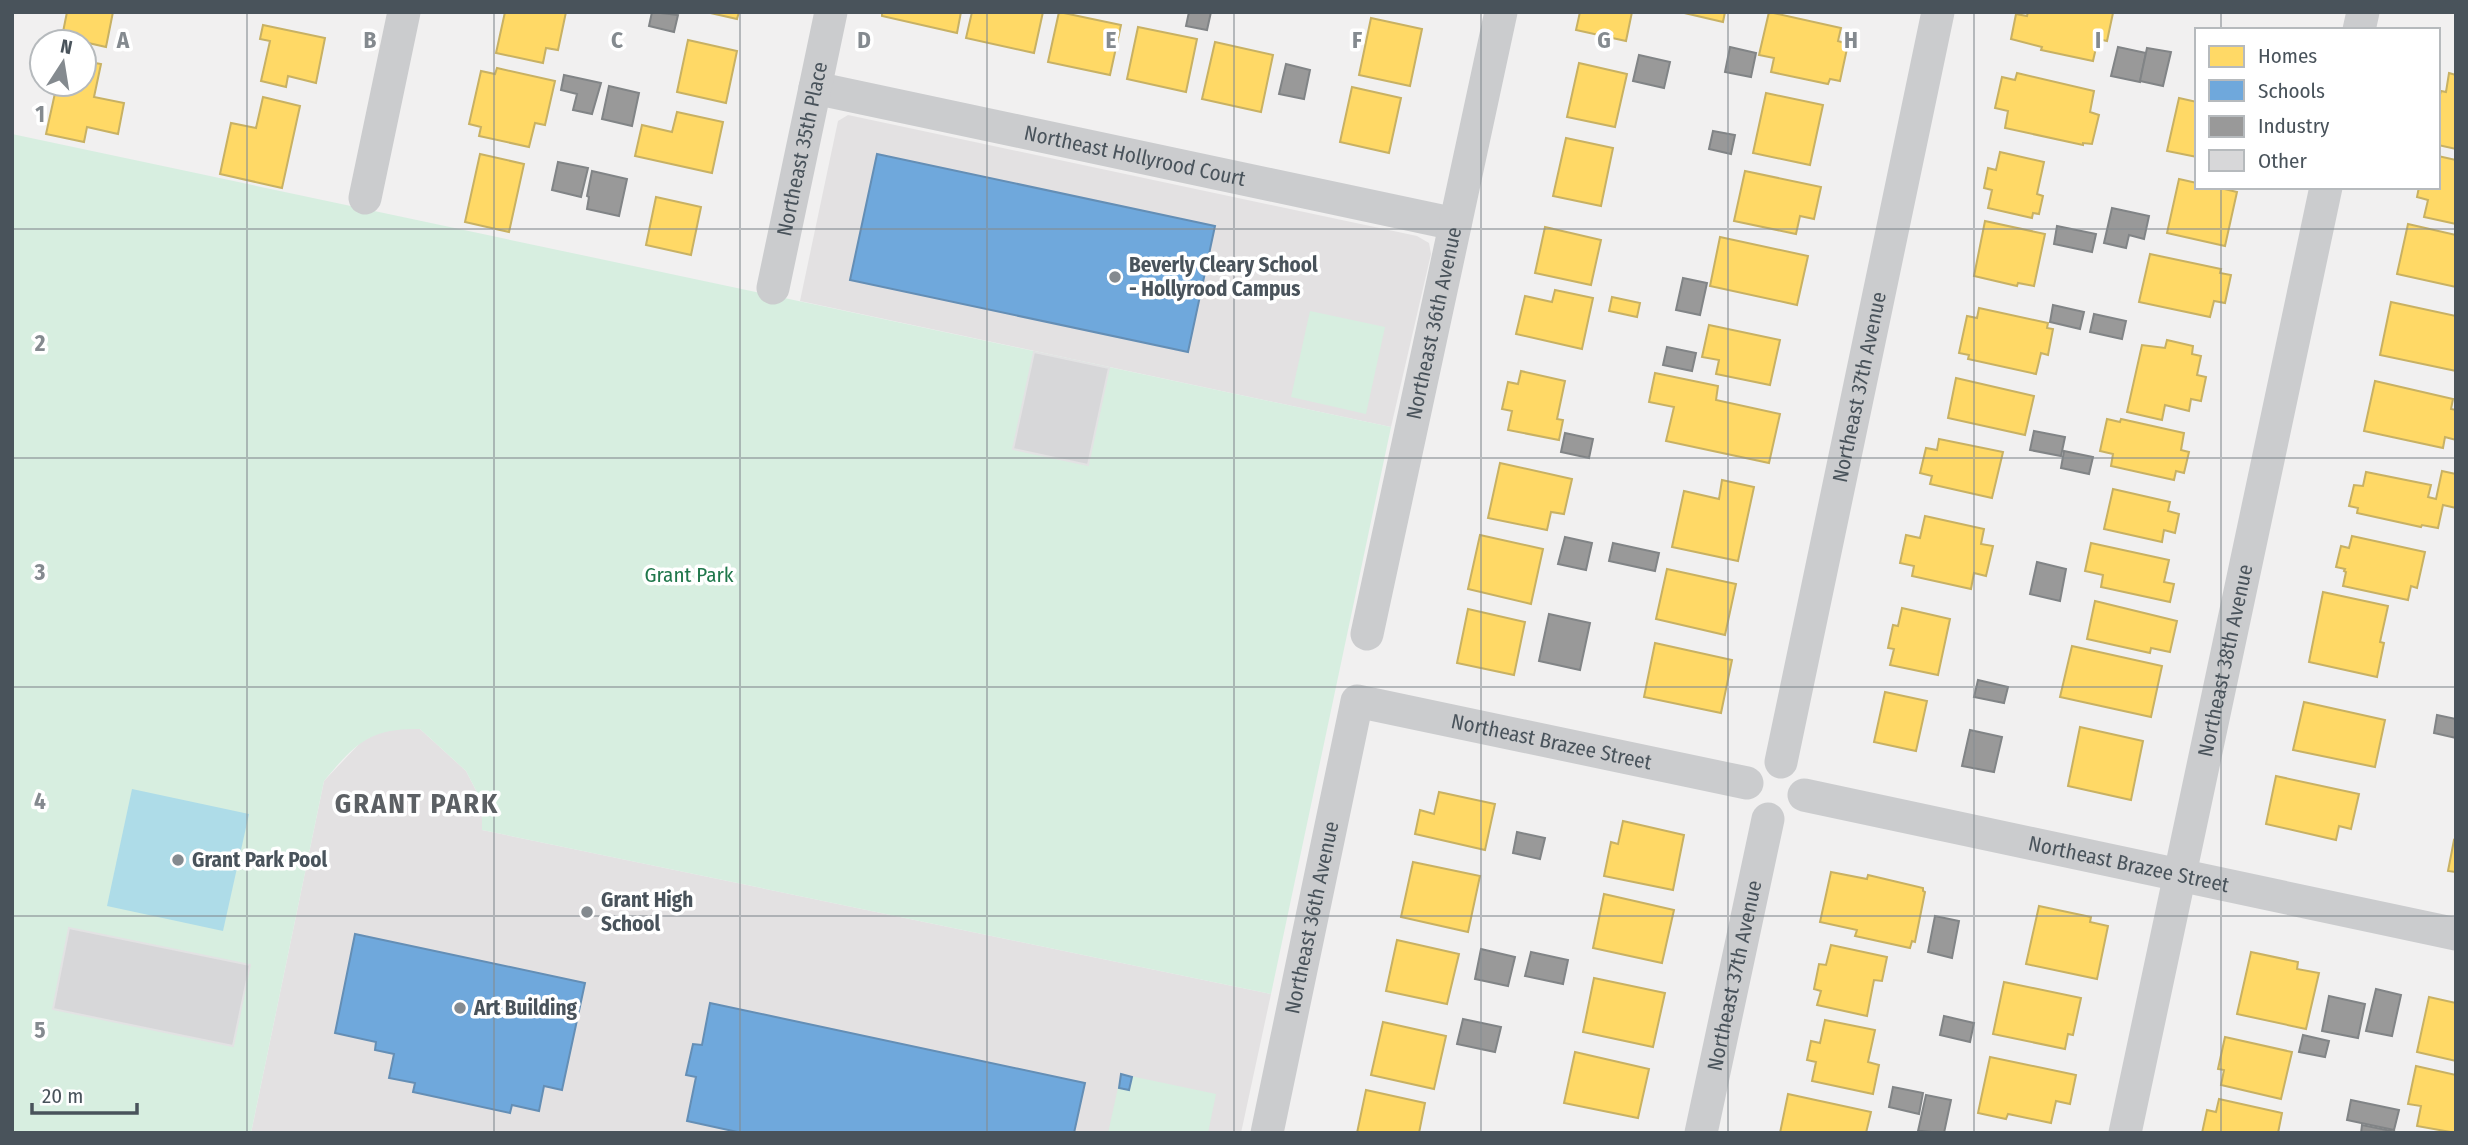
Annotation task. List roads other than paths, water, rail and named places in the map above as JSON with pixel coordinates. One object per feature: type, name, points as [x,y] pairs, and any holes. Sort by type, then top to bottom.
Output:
[{"type":"street","points":[[365,198],[404,12]]},
{"type":"street","name":"Northeast 35th Place","points":[[773,288],[831,12]]},
{"type":"street","name":"Northeast 36th Avenue","points":[[1367,634],[1501,12]]},
{"type":"street","name":"Northeast 37th Avenue","points":[[1781,762],[1938,12]]},
{"type":"street","name":"Northeast Hollyrood Court","points":[[815,88],[1455,224]]},
{"type":"street","name":"Northeast 38th Avenue","points":[[2125,1133],[2326,189]]},
{"type":"street","name":"Northeast 36th Avenue","points":[[1267,1133],[1357,701]]},
{"type":"street","name":"Northeast Brazee Street","points":[[1357,701],[1747,783]]},
{"type":"street","points":[[1781,762],[1788,764],[1799,774],[1804,784],[1804,795],[1801,805],[1794,813],[1777,820],[1768,819],[1750,804],[1747,783],[1757,768],[1767,763],[1781,762]]},
{"type":"street","name":"Northeast Brazee Street","points":[[1804,795],[2456,934]]},
{"type":"street","name":"Northeast 37th Avenue","points":[[1701,1133],[1768,819]]},
{"type":"water","name":"Grant Park Pool","points":[[132,789],[249,814],[223,931],[107,906]]},
{"type":"place","name":"Beverly Cleary School - Hollyrood Campus","points":[[1115,277]]},
{"type":"place","name":"Grant Park Pool","points":[[178,860]]},
{"type":"place","name":"Grant High School","points":[[587,912]]},
{"type":"place","name":"Art Building","points":[[460,1008]]},
{"type":"district","name":"GRANT PARK","points":[[417,803]]},
{"type":"park label","name":"Grant Park","points":[[689,575]]}]
